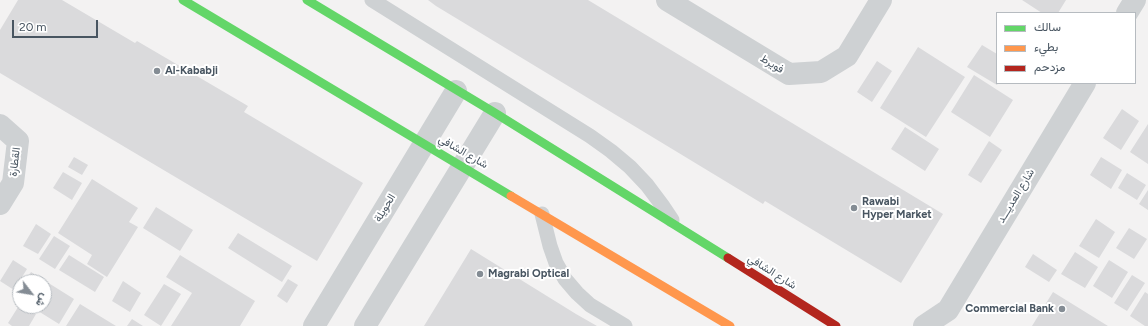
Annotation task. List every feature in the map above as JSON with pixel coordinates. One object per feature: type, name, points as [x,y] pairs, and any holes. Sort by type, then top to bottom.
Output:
[{"type":"main road","name":"شارع الشافي","points":[[182,0],[730,326]]},
{"type":"main road","name":"شارع الشافي","points":[[307,0],[495,113],[836,326]]},
{"type":"street","name":"فويرط","points":[[667,0],[789,74],[821,72],[847,56],[881,0]]},
{"type":"street","points":[[1128,12],[1135,0]]},
{"type":"street","name":"شارع العديـــد","points":[[924,326],[947,318],[1084,84]]},
{"type":"street","name":"الحويلة","points":[[314,326],[456,90]]},
{"type":"street","points":[[365,326],[495,113]]},
{"type":"street","name":"القطارة","points":[[0,126],[18,141],[13,183],[0,204]]},
{"type":"lane","points":[[372,0],[590,136],[611,151],[630,167],[647,185],[675,226]]},
{"type":"lane","points":[[542,214],[552,252],[565,279],[590,305],[625,326]]},
{"type":"building","points":[[18,0],[62,0],[135,43],[137,41],[248,106],[244,112],[363,183],[317,261],[0,73],[0,30]]},
{"type":"building","points":[[428,0],[588,0],[943,214],[901,283],[765,201],[763,204]]},
{"type":"building","points":[[1022,0],[1066,0],[1059,12],[1040,12]]},
{"type":"building","points":[[982,45],[996,53],[997,85],[967,67]]},
{"type":"building","points":[[918,47],[965,77],[926,137],[880,108]]},
{"type":"building","points":[[877,61],[892,71],[872,102],[857,92]]},
{"type":"building","points":[[974,75],[1013,100],[990,137],[951,112]]},
{"type":"building","points":[[1122,109],[1139,121],[1121,150],[1103,138]]},
{"type":"building","points":[[1148,124],[1148,164],[1130,152]]},
{"type":"building","points":[[905,127],[939,149],[925,171],[891,149]]},
{"type":"building","points":[[989,141],[1002,150],[981,183],[968,175]]},
{"type":"building","points":[[74,157],[88,165],[82,175],[68,167]]},
{"type":"building","points":[[1101,157],[1122,170],[1111,189],[1090,175]]},
{"type":"building","points":[[63,172],[82,183],[72,200],[53,188]]},
{"type":"building","points":[[1127,173],[1146,185],[1137,200],[1118,188]]},
{"type":"building","points":[[92,179],[138,208],[129,222],[138,227],[107,277],[87,264],[92,255],[58,233]]},
{"type":"building","points":[[1148,190],[1148,210],[1139,204]]},
{"type":"building","points":[[156,207],[193,230],[180,251],[143,228]]},
{"type":"building","points":[[1096,219],[1115,232],[1099,258],[1079,246]]},
{"type":"building","points":[[36,224],[51,234],[38,254],[23,246]]},
{"type":"building","points":[[1129,228],[1147,239],[1134,259],[1116,248]]},
{"type":"building","points":[[238,233],[292,266],[282,282],[228,248]]},
{"type":"building","points":[[54,236],[70,246],[55,269],[39,259]]},
{"type":"building","points":[[471,249],[576,314],[597,326],[424,326]]},
{"type":"building","points":[[1075,252],[1098,267],[1085,288],[1061,274]]},
{"type":"building","points":[[1033,254],[1057,270],[1049,282],[1025,267]]},
{"type":"building","points":[[69,255],[104,277],[95,292],[59,270]]},
{"type":"building","points":[[180,255],[255,301],[240,326],[171,326],[192,293],[166,277]]},
{"type":"building","points":[[13,260],[27,269],[24,274],[12,274],[12,289],[0,281]]},
{"type":"building","points":[[1109,260],[1128,272],[1112,298],[1093,286]]},
{"type":"building","points":[[1132,275],[1145,283],[1127,311],[1114,303]]},
{"type":"building","points":[[288,279],[298,285],[287,303],[277,296]]},
{"type":"building","points":[[123,281],[141,293],[130,312],[112,301]]},
{"type":"building","points":[[164,284],[181,294],[161,326],[144,315]]},
{"type":"building","points":[[52,285],[74,299],[59,324],[43,314],[52,314]]},
{"type":"building","name":"Commercial Bank","points":[[1053,292],[1108,326],[1032,326]]},
{"type":"building","points":[[1145,292],[1148,294],[1148,326],[1145,326],[1130,316]]},
{"type":"building","points":[[80,304],[116,326],[66,326]]},
{"type":"building","points":[[14,314],[36,314],[29,326],[12,326],[8,323]]},
{"type":"building","points":[[132,319],[143,326],[127,326]]},
{"type":"traffic: fast","points":[[183,0],[511,196]]},
{"type":"traffic: fast","points":[[307,0],[495,113],[728,258]]},
{"type":"traffic: slow","points":[[511,196],[730,326]]},
{"type":"traffic: jam","points":[[728,258],[836,326]]},
{"type":"place","name":"Al-Kababji","points":[[157,71]]},
{"type":"place","name":"Rawabi Hyper Market","points":[[854,208]]},
{"type":"place","name":"Magrabi Optical","points":[[480,274]]},
{"type":"place","name":"Commercial Bank","points":[[1062,309]]}]
